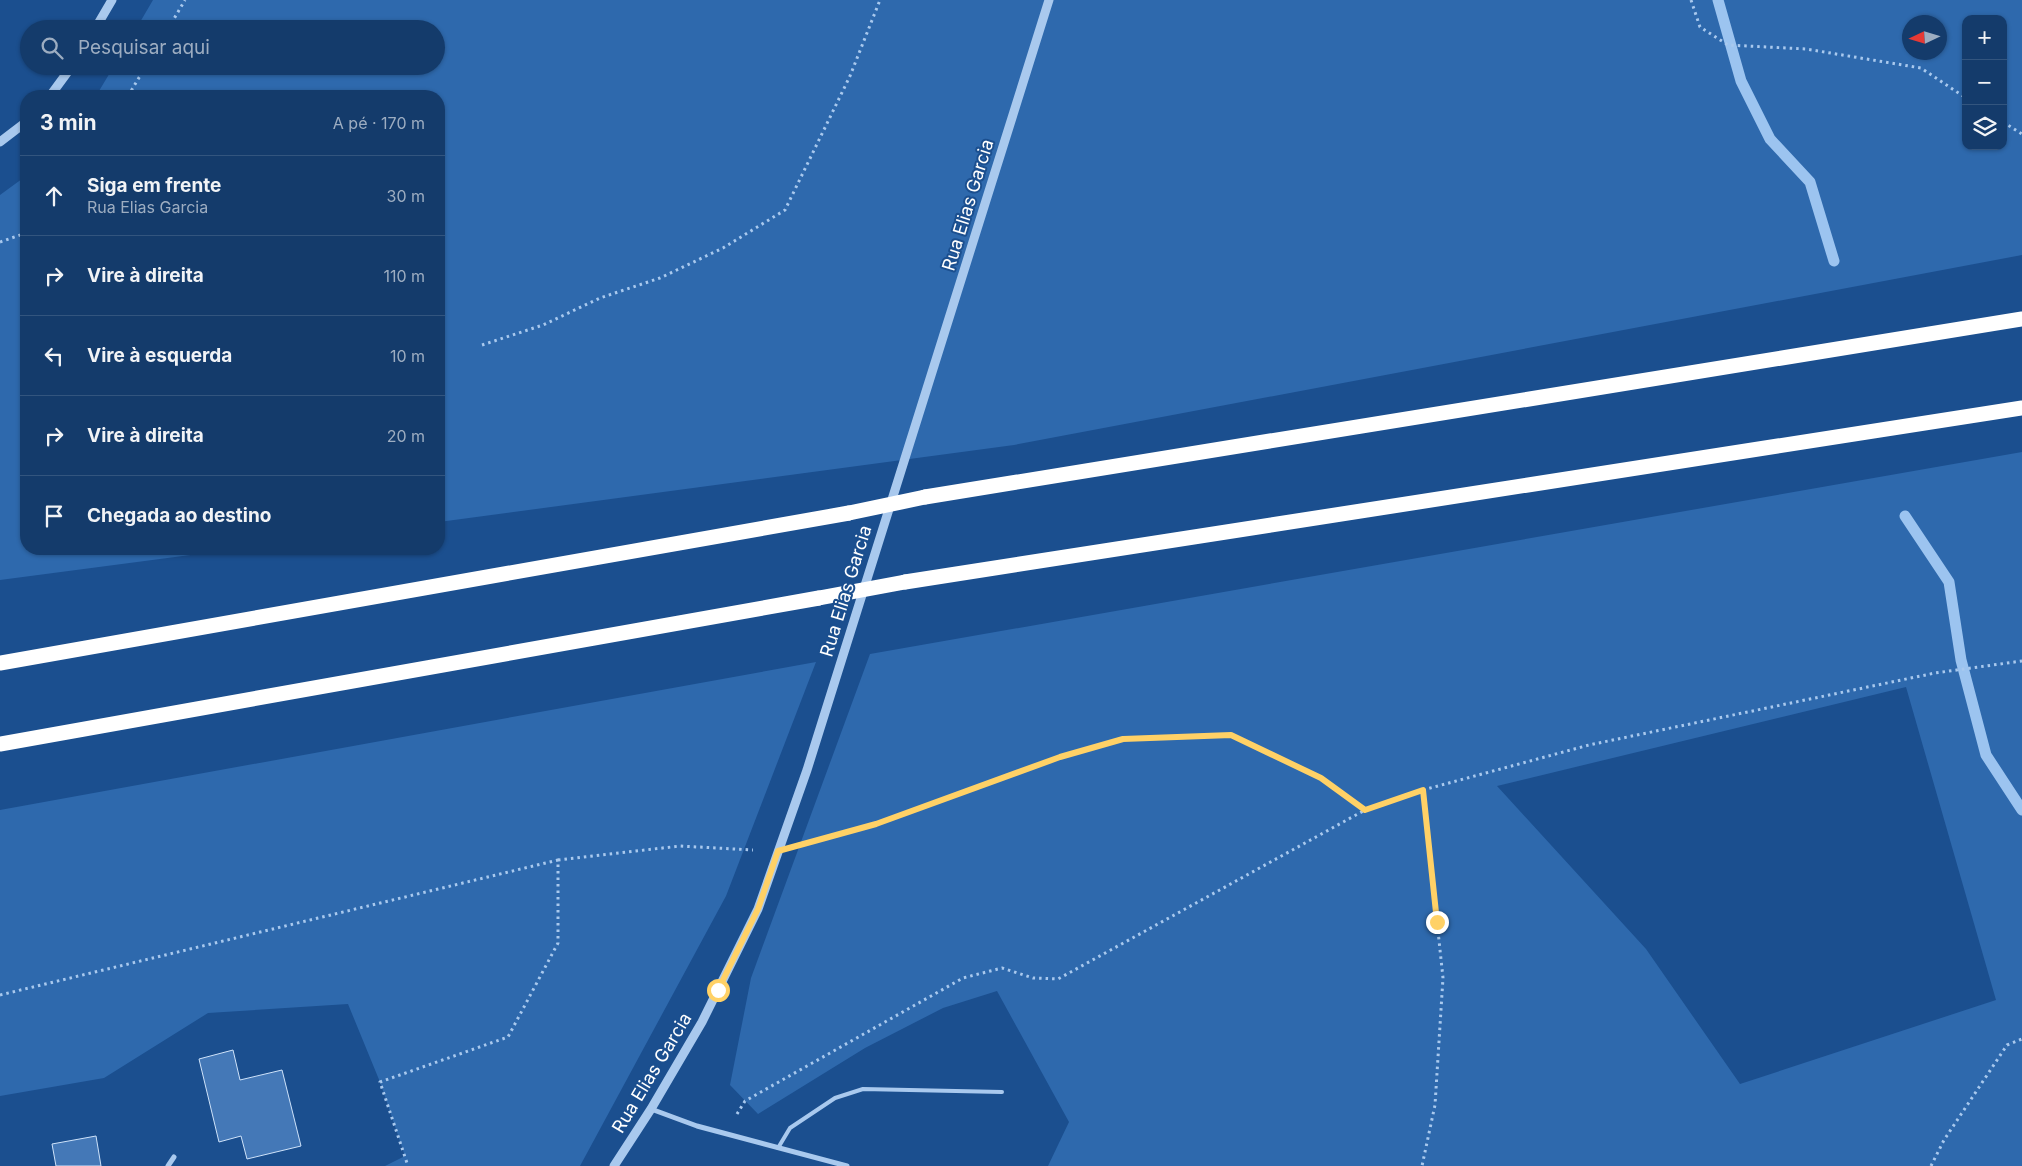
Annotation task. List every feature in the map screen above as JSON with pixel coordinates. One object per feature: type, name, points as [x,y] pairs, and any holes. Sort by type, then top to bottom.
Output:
[{"type":"highway","points":[[0,663],[849,513],[925,497],[2022,319]]},
{"type":"highway","points":[[0,744],[906,582],[2022,408]]},
{"type":"street","points":[[100,20],[112,0]]},
{"type":"street","name":"Rua Elias Garcia","points":[[614,1166],[651,1109],[702,1022],[758,909],[807,770],[1049,0]]},
{"type":"street","points":[[54,90],[65,75]]},
{"type":"street","points":[[0,142],[20,127]]},
{"type":"street","points":[[651,1109],[698,1126],[847,1166]]},
{"type":"street","points":[[168,1166],[174,1157]]},
{"type":"lane","points":[[778,1148],[790,1128],[835,1098],[863,1089],[1002,1092]]},
{"type":"path","points":[[173,20],[185,0]]},
{"type":"path","points":[[482,345],[543,325],[600,298],[660,278],[723,248],[785,210],[850,76],[880,0]]},
{"type":"path","points":[[1691,0],[1700,27],[1728,45],[1806,49],[1921,68],[1962,95]]},
{"type":"path","points":[[132,90],[141,75]]},
{"type":"path","points":[[2007,125],[2022,134]]},
{"type":"path","points":[[0,242],[20,235]]},
{"type":"path","points":[[724,1133],[745,1101],[963,978],[1002,968],[1033,978],[1058,979],[1365,810],[1423,790],[1590,745],[1935,673],[2022,660]]},
{"type":"path","points":[[0,995],[558,860],[680,846],[778,851],[876,824],[1060,757],[1123,739],[1231,735],[1321,778],[1365,810]]},
{"type":"path","points":[[1422,1166],[1435,1105],[1443,978],[1423,790]]},
{"type":"path","points":[[408,1166],[380,1082],[508,1037],[558,943],[558,860]]},
{"type":"path","points":[[1931,1166],[1944,1140],[2007,1045],[2022,1039]]},
{"type":"shaded area","points":[[153,0],[2022,0],[2022,255],[1014,445],[445,521],[445,90],[100,90],[109,75],[445,75],[445,20],[141,20]]},
{"type":"shaded area","points":[[20,180],[20,555],[190,555],[0,580],[0,195]]},
{"type":"shaded area","points":[[2022,452],[2022,1166],[1048,1166],[1069,1122],[997,991],[943,1008],[865,1048],[758,1114],[730,1085],[751,978],[870,654]],"holes":[[[1906,687],[1996,1000],[1740,1084],[1646,949],[1497,786]]]},
{"type":"shaded area","points":[[816,662],[726,896],[580,1166],[385,1166],[405,1156],[380,1082],[348,1004],[208,1013],[104,1078],[0,1096],[0,810]]},
{"type":"building","points":[[233,1050],[240,1080],[282,1070],[301,1146],[247,1159],[241,1136],[219,1142],[199,1059]]},
{"type":"building","points":[[96,1136],[101,1166],[56,1166],[52,1144]]},
{"type":"waterway","points":[[1718,0],[1741,81],[1770,139],[1810,182],[1834,261]]},
{"type":"waterway","points":[[1905,516],[1949,582],[1961,660],[1986,755],[2022,810]]},
{"type":"route","points":[[718,990],[758,909],[778,851],[876,824],[1060,757],[1123,739],[1231,735],[1321,778],[1365,810],[1423,790],[1437,922]]}]
